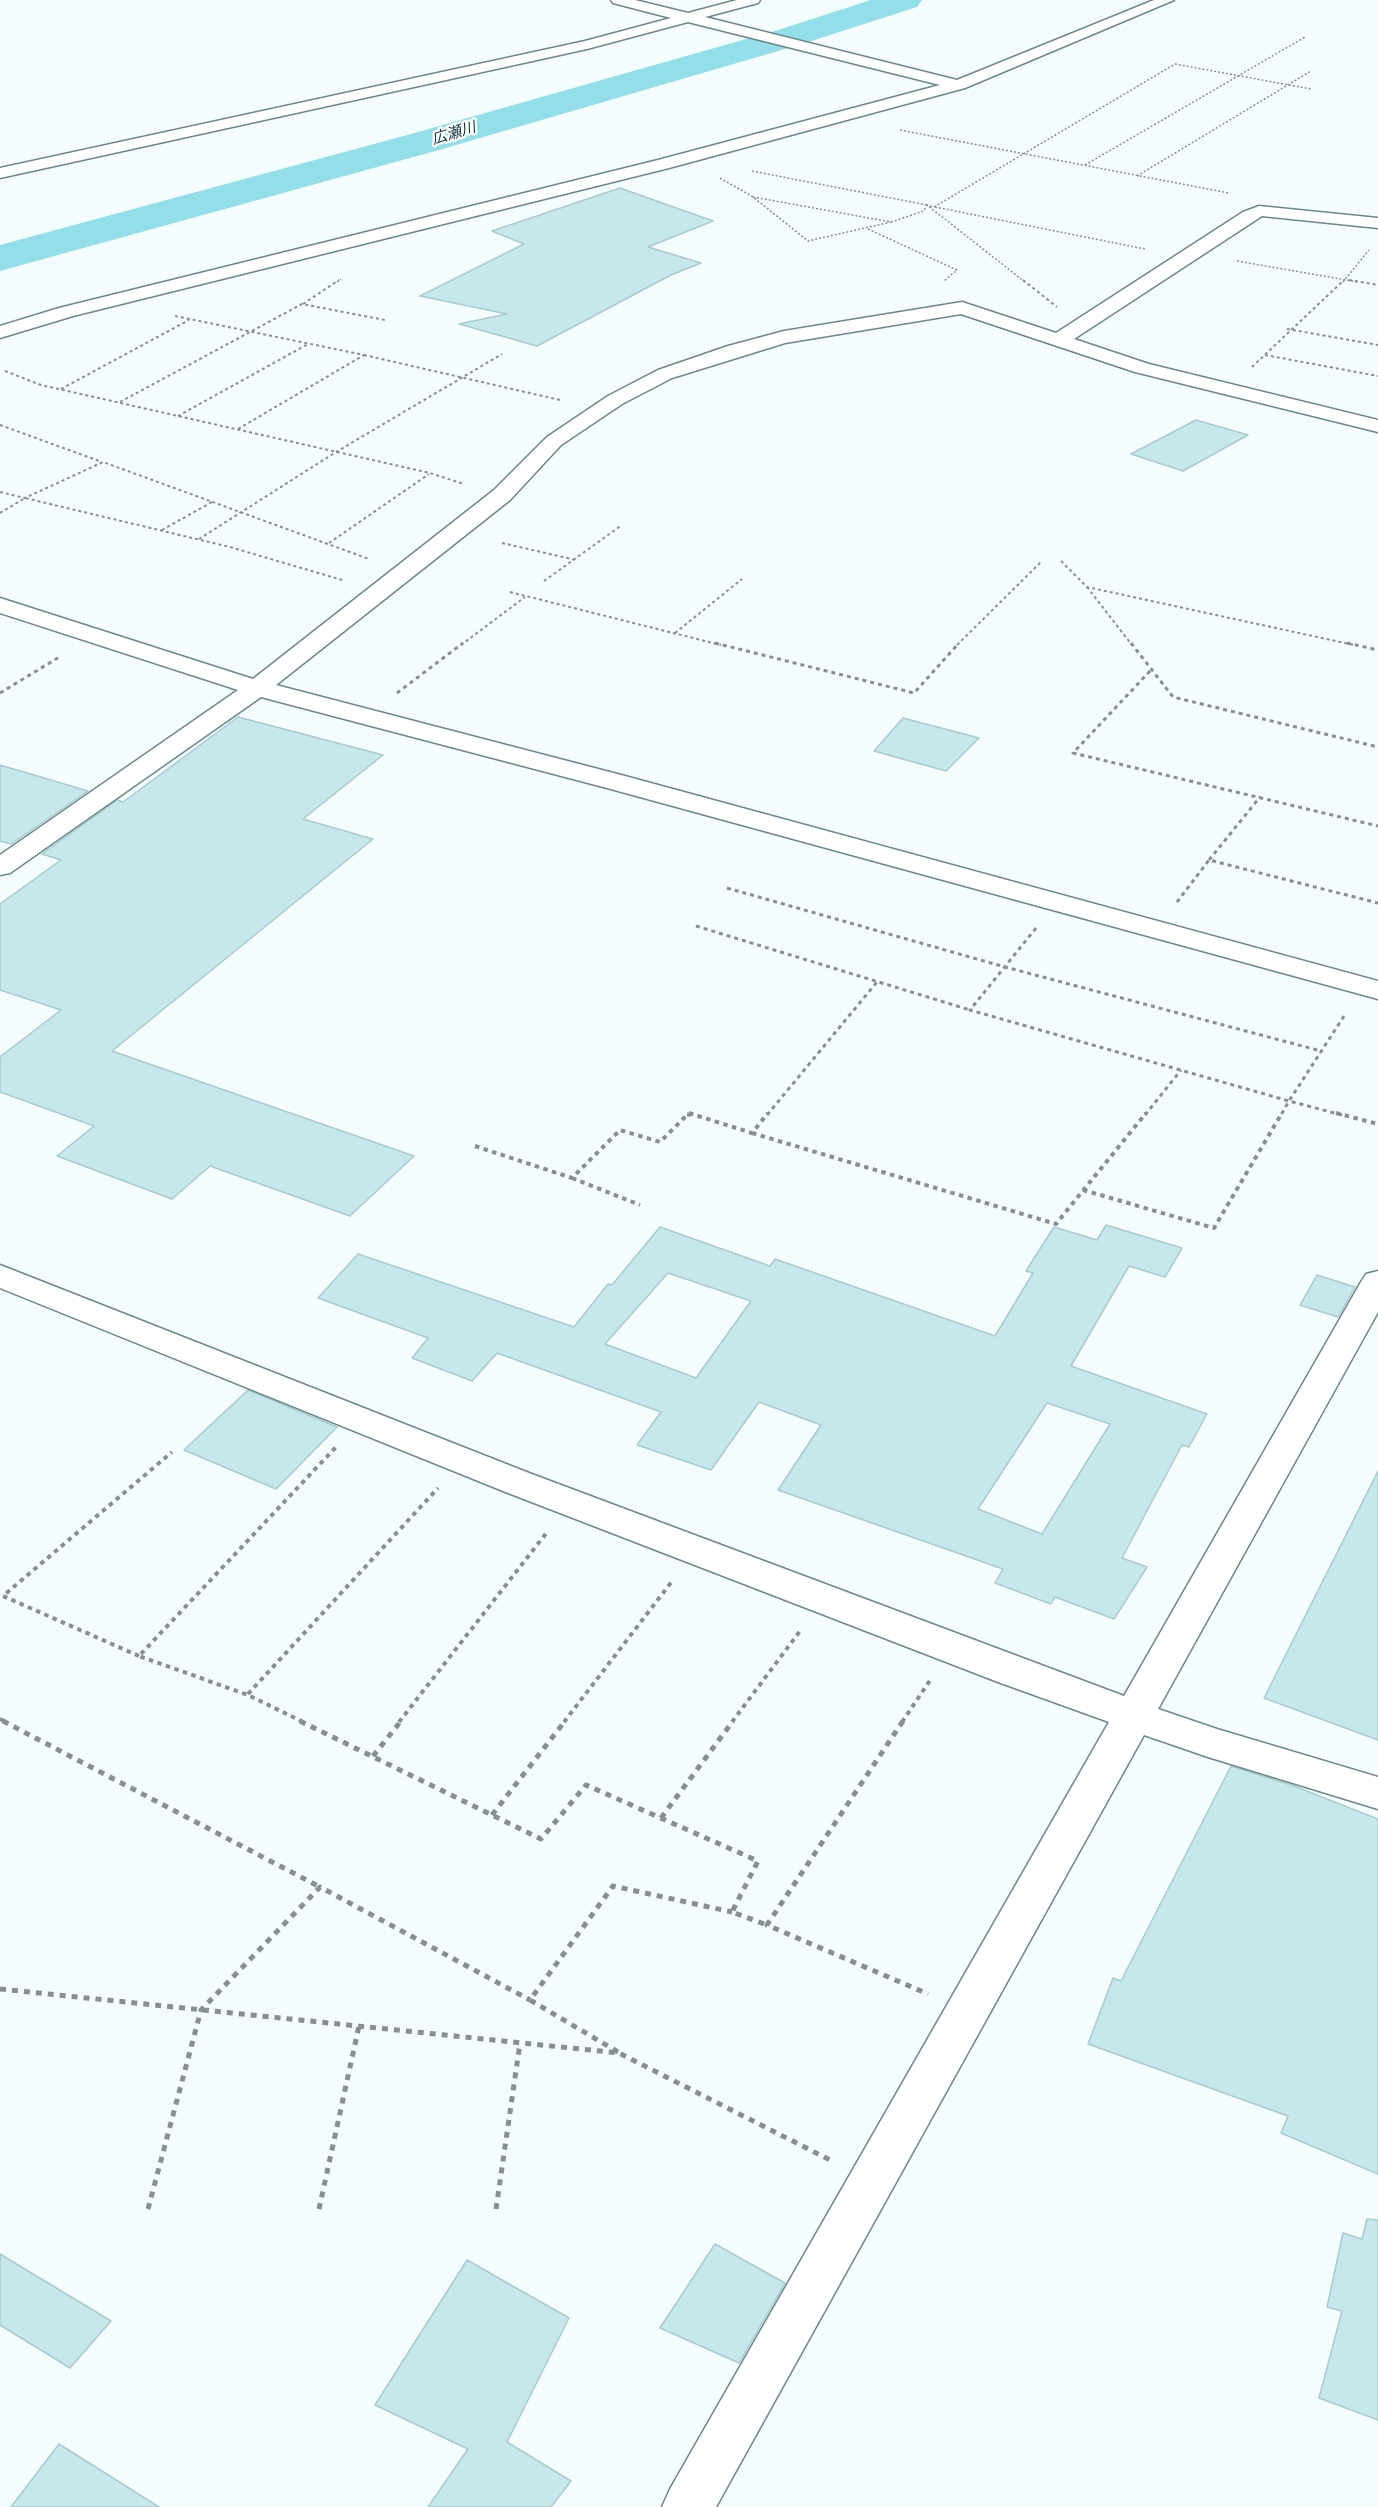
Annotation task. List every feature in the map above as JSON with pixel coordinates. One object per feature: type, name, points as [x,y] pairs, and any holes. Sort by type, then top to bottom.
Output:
[{"type":"street","points":[[618,0],[959,85]]},
{"type":"street","points":[[0,172],[587,45],[753,0]]},
{"type":"street","points":[[0,332],[66,312],[663,164],[959,85],[1167,0]]},
{"type":"street","points":[[1059,340],[1259,211],[1378,223]]},
{"type":"street","points":[[0,867],[257,688],[502,495],[554,441],[601,410],[665,374],[735,350],[784,337],[962,308],[1153,371],[1378,426]]},
{"type":"street","points":[[0,605],[257,688],[616,782],[1378,990]]},
{"type":"street","points":[[0,1276],[463,1461],[951,1649],[1208,1742],[1378,1793]]},
{"type":"street","points":[[688,2507],[1378,1281]]},
{"type":"path","points":[[1084,165],[1305,36]]},
{"type":"path","points":[[934,207],[1175,64],[1311,89]]},
{"type":"path","points":[[1137,176],[1311,71]]},
{"type":"path","points":[[893,129],[1234,194]]},
{"type":"path","points":[[744,169],[1147,249]]},
{"type":"path","points":[[717,176],[753,197],[808,241],[891,222],[924,211],[927,205]]},
{"type":"path","points":[[753,197],[891,222]]},
{"type":"path","points":[[927,205],[1057,308]]},
{"type":"path","points":[[868,229],[957,270],[940,284]]},
{"type":"path","points":[[1248,370],[1338,288],[1372,247]]},
{"type":"path","points":[[1235,261],[1378,285]]},
{"type":"path","points":[[119,403],[302,304],[341,279]]},
{"type":"path","points":[[302,304],[385,320]]},
{"type":"path","points":[[172,315],[364,355],[601,410]]},
{"type":"path","points":[[61,389],[191,319]]},
{"type":"path","points":[[1287,329],[1378,345]]},
{"type":"path","points":[[177,416],[309,344]]},
{"type":"path","points":[[198,539],[459,377],[502,354]]},
{"type":"path","points":[[237,430],[364,355]]},
{"type":"path","points":[[1265,355],[1378,376]]},
{"type":"path","points":[[5,371],[61,389],[429,473],[502,495]]},
{"type":"path","points":[[0,425],[328,543],[403,573]]},
{"type":"path","points":[[0,513],[25,498],[103,462]]},
{"type":"path","points":[[328,543],[429,473]]},
{"type":"path","points":[[0,492],[198,539],[380,591]]},
{"type":"path","points":[[162,531],[212,501]]},
{"type":"path","points":[[544,581],[622,525]]},
{"type":"path","points":[[502,543],[576,560]]},
{"type":"path","points":[[510,592],[914,693],[979,621],[1042,561]]},
{"type":"path","points":[[1061,561],[1087,587],[1173,697],[1378,747]]},
{"type":"path","points":[[675,633],[742,579]]},
{"type":"path","points":[[1087,587],[1378,650]]},
{"type":"path","points":[[396,693],[526,596]]},
{"type":"path","points":[[0,693],[71,650]]},
{"type":"path","points":[[1150,671],[1073,753],[1378,826]]},
{"type":"path","points":[[1202,868],[1260,797]]},
{"type":"path","points":[[1170,911],[1209,860],[1378,903]]},
{"type":"path","points":[[727,888],[1005,967],[1321,1051]]},
{"type":"path","points":[[970,1010],[1040,922]]},
{"type":"path","points":[[696,926],[970,1010],[1181,1071],[1378,1124]]},
{"type":"path","points":[[752,1133],[877,982]]},
{"type":"path","points":[[1083,1190],[1214,1228],[1289,1101],[1350,1005]]},
{"type":"path","points":[[572,1178],[620,1130],[660,1142],[689,1113],[1056,1224],[1181,1071]]},
{"type":"path","points":[[475,1146],[572,1178],[640,1205]]},
{"type":"path","points":[[139,1656],[362,1420]]},
{"type":"path","points":[[172,1452],[3,1596],[139,1656],[248,1695],[541,1839],[586,1785],[758,1861],[732,1912]]},
{"type":"path","points":[[248,1695],[463,1461]]},
{"type":"path","points":[[373,1756],[571,1502]]},
{"type":"path","points":[[492,1815],[695,1551]]},
{"type":"path","points":[[661,1818],[823,1599]]},
{"type":"path","points":[[767,1924],[951,1649]]},
{"type":"path","points":[[0,1719],[530,2000],[619,2053],[872,2181]]},
{"type":"path","points":[[530,2000],[613,1886],[732,1912],[767,1924],[967,2012]]},
{"type":"path","points":[[148,2209],[201,2010],[320,1887]]},
{"type":"path","points":[[0,1989],[619,2053]]},
{"type":"path","points":[[319,2209],[359,2026]]},
{"type":"path","points":[[496,2209],[520,2043]]},
{"type":"building","points":[[620,188],[713,221],[648,247],[701,263],[671,275],[537,346],[459,324],[507,314],[420,296],[524,244],[492,231]]},
{"type":"building","points":[[1196,420],[1248,435],[1183,471],[1131,454]]},
{"type":"building","points":[[238,717],[383,755],[303,819],[373,839],[112,1051],[414,1156],[350,1216],[210,1166],[172,1199],[57,1156],[94,1126],[0,1092],[0,1057],[61,1010],[0,990],[0,904],[61,860],[42,854],[117,800],[123,802]]},
{"type":"building","points":[[903,718],[979,738],[946,771],[874,751]]},
{"type":"building","points":[[0,765],[88,791],[11,844],[0,841]]},
{"type":"building","points":[[1106,1225],[1182,1248],[1165,1277],[1129,1266],[1071,1366],[1207,1414],[1189,1447],[1182,1445],[1122,1558],[1147,1567],[1114,1619],[1055,1597],[1051,1604],[995,1583],[1003,1569],[778,1490],[821,1425],[759,1402],[711,1470],[637,1445],[661,1412],[497,1353],[472,1381],[412,1358],[428,1338],[318,1298],[358,1254],[574,1327],[608,1284],[612,1285],[660,1227],[770,1266],[775,1259],[995,1336],[1033,1273],[1026,1271],[1054,1227],[1097,1240]],"holes":[[[668,1273],[751,1301],[696,1378],[605,1344]],[[1047,1403],[1110,1424],[1042,1534],[978,1509]]]},
{"type":"building","points":[[1317,1275],[1355,1287],[1338,1317],[1300,1305]]},
{"type":"building","points":[[248,1390],[337,1427],[276,1489],[184,1450]]},
{"type":"building","points":[[1378,1471],[1378,1740],[1264,1698]]},
{"type":"building","points":[[1231,1766],[1294,1786],[1378,1819],[1378,2174],[1281,2133],[1288,2116],[1088,2044],[1113,1978],[1121,1981]]},
{"type":"building","points":[[1367,2219],[1378,2220],[1378,2420],[1319,2398],[1342,2311],[1327,2307],[1343,2233],[1362,2239]]},
{"type":"building","points":[[715,2244],[785,2283],[739,2363],[660,2328]]},
{"type":"building","points":[[0,2254],[111,2321],[70,2368],[0,2325]]},
{"type":"building","points":[[467,2260],[569,2318],[507,2442],[571,2481],[551,2507],[428,2507],[468,2449],[375,2405]]},
{"type":"building","points":[[59,2444],[159,2507],[11,2507]]},
{"type":"waterway","name":"広瀬川","points":[[0,258],[425,142],[790,37],[905,0]]}]
